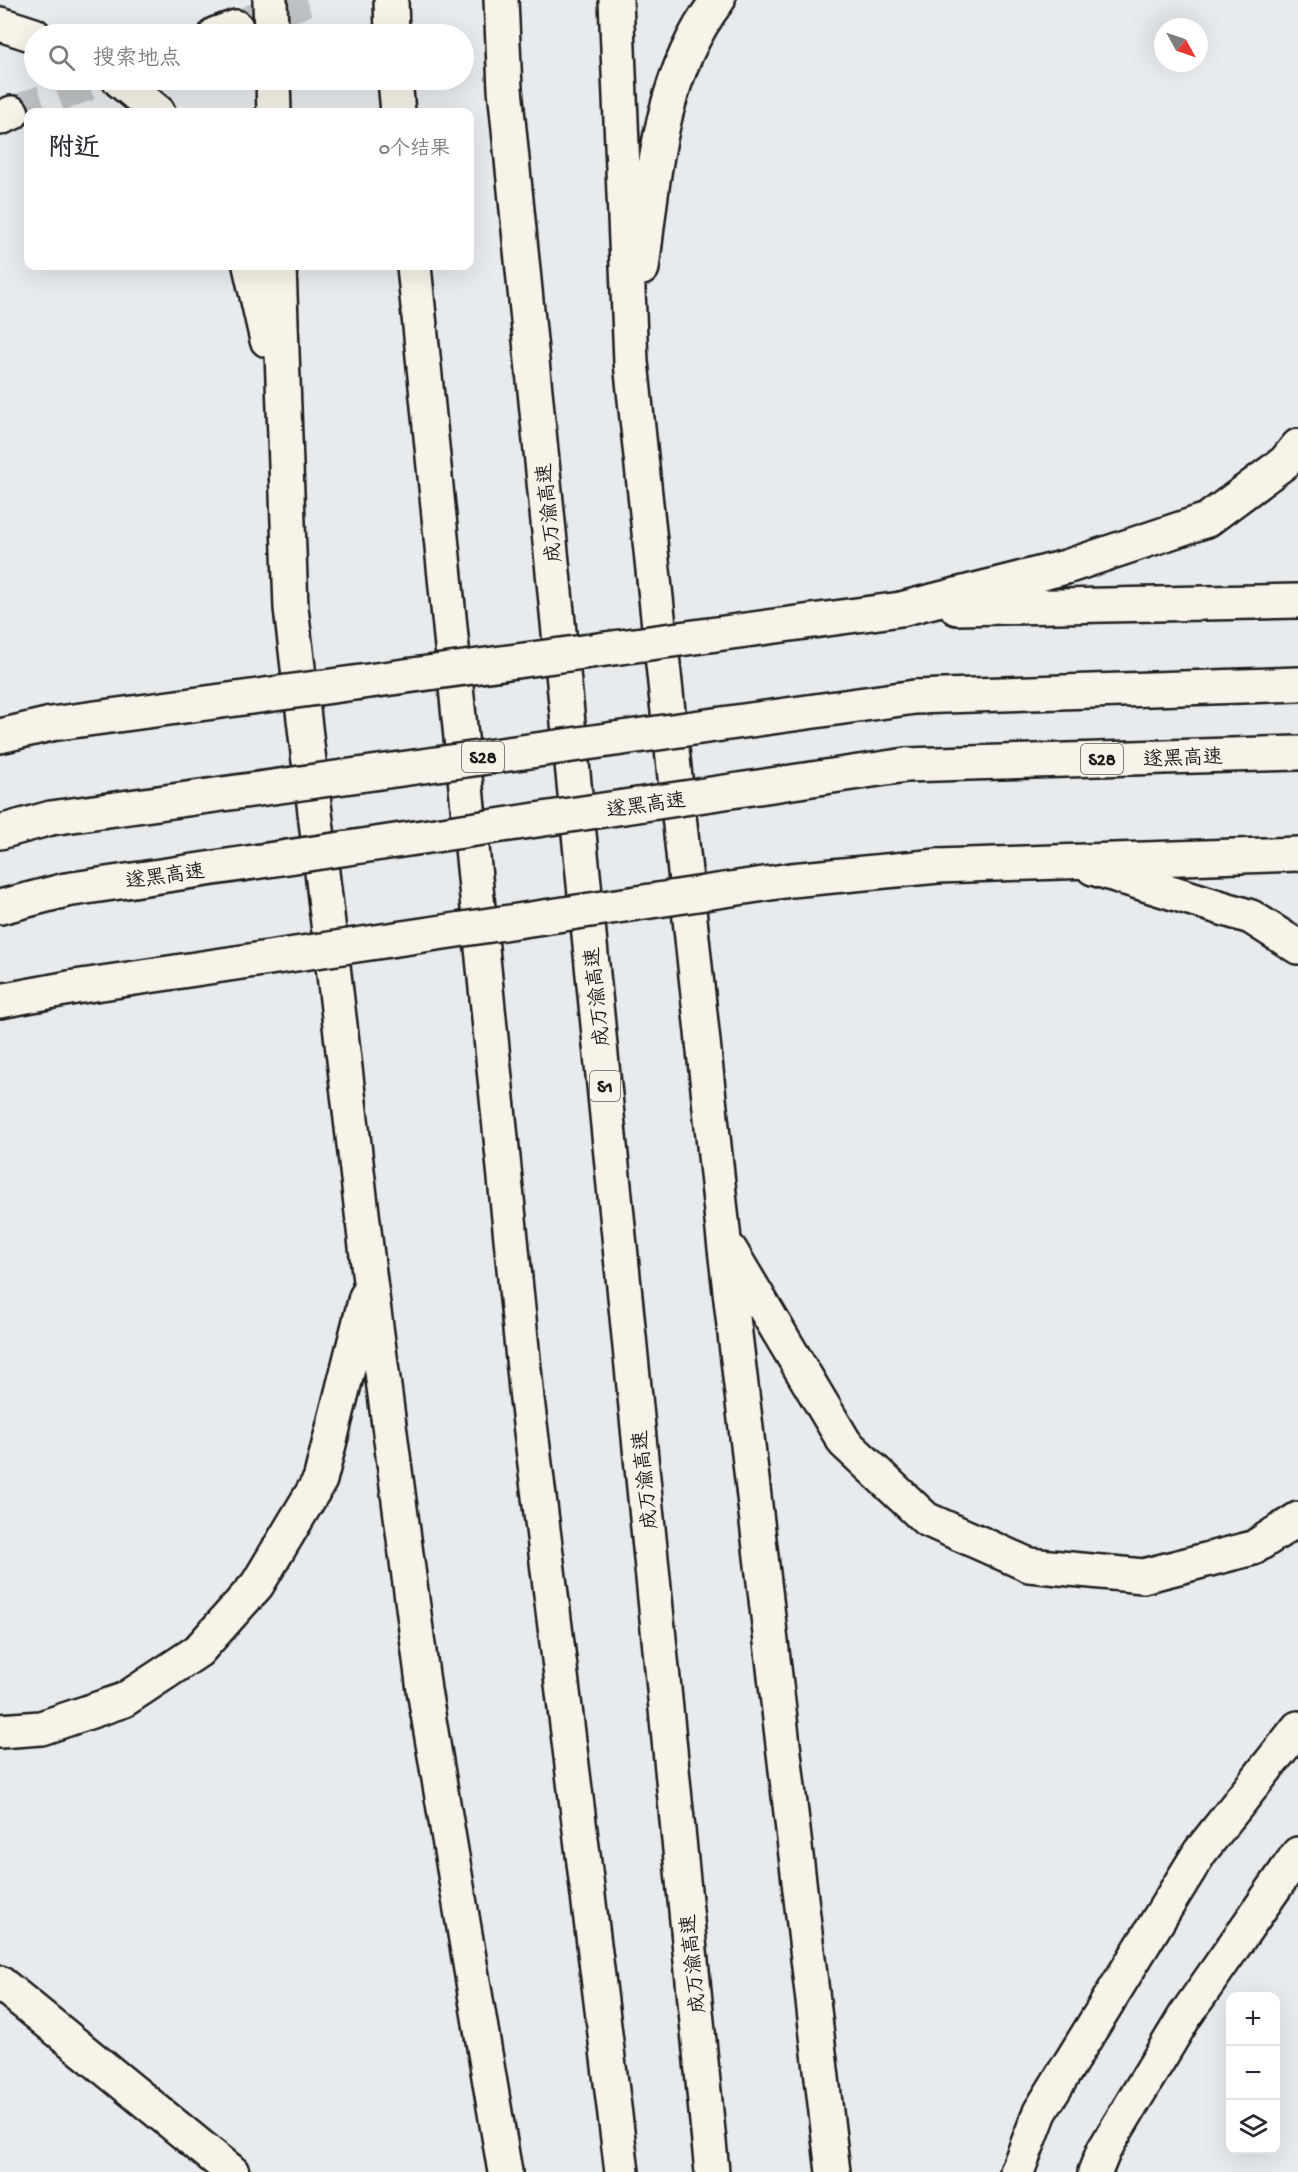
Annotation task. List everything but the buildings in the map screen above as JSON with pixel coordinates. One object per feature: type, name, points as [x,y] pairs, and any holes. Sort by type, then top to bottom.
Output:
[{"type":"main road","points":[[270,0],[271,24]]},
{"type":"main road","points":[[391,0],[392,24]]},
{"type":"main road","name":"成万渝高速","points":[[501,0],[509,125],[712,2172]]},
{"type":"main road","points":[[616,0],[631,362],[724,1240],[833,2172]]},
{"type":"main road","points":[[631,362],[659,136],[672,90],[687,54],[718,0]]},
{"type":"main road","points":[[0,24],[24,32]]},
{"type":"main road","points":[[131,90],[153,108]]},
{"type":"main road","points":[[273,90],[274,108]]},
{"type":"main road","points":[[396,90],[398,108]]},
{"type":"main road","points":[[251,270],[284,415]]},
{"type":"main road","points":[[279,270],[291,608],[370,1281],[424,1690],[505,2172]]},
{"type":"main road","points":[[414,270],[527,1399],[622,2172]]},
{"type":"main road","points":[[901,609],[1066,567],[1207,519],[1285,462],[1298,446]]},
{"type":"main road","points":[[0,735],[51,724],[901,609],[1298,601]]},
{"type":"main road","name":"S28","points":[[0,832],[51,818],[915,697],[1298,684]]},
{"type":"main road","points":[[0,719],[51,724]]},
{"type":"main road","name":"遂黑高速","points":[[0,907],[66,890],[906,765],[1298,753]]},
{"type":"main road","points":[[0,1001],[75,987],[791,880],[938,866],[1298,854]]},
{"type":"main road","points":[[1068,860],[1251,917],[1298,947]]},
{"type":"main road","points":[[724,1240],[845,1443],[926,1518],[1029,1565],[1143,1576],[1253,1548],[1298,1519]]},
{"type":"main road","points":[[0,1731],[41,1728],[124,1700],[198,1651],[257,1585],[320,1480],[370,1281]]},
{"type":"main road","points":[[1017,2172],[1040,2112],[1200,1852],[1298,1728]]},
{"type":"main road","points":[[1095,2172],[1104,2150],[1185,2016],[1298,1854]]},
{"type":"main road","points":[[0,1983],[232,2172]]},
{"type":"tunnel","points":[[244,24],[306,0]]},
{"type":"tunnel","points":[[25,108],[73,90]]},
{"type":"tunnel","points":[[12,113],[24,108]]}]
